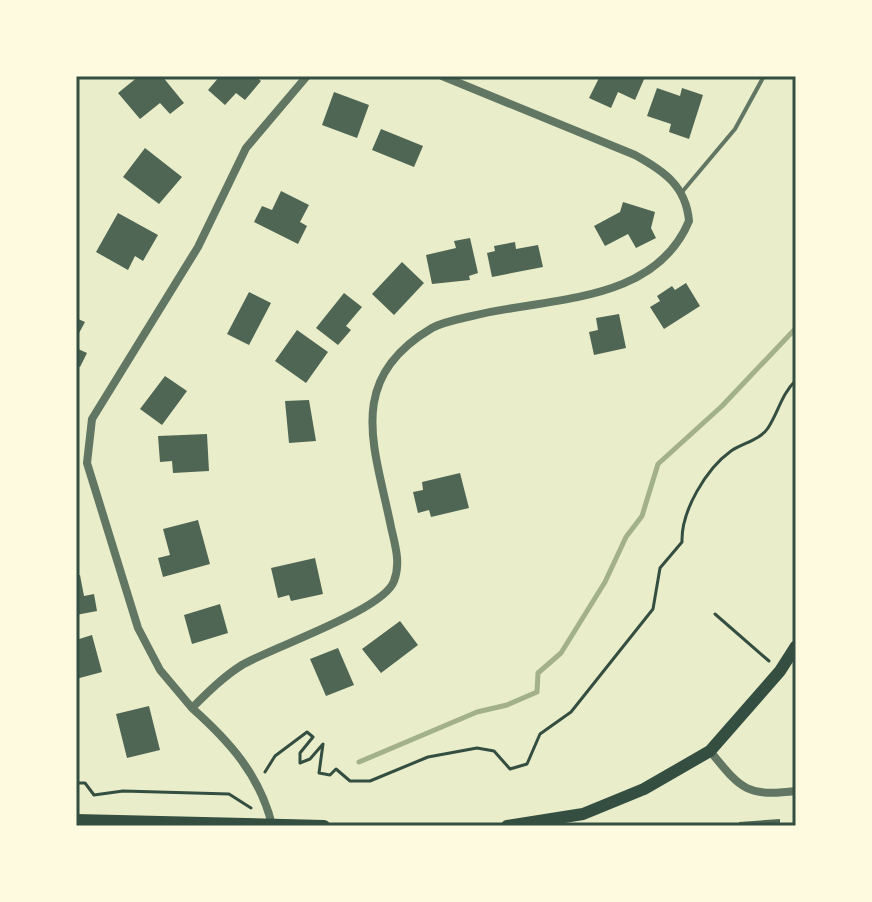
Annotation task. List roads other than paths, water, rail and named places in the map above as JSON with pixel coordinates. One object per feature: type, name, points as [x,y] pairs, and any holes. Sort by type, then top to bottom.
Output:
[{"type":"main road","points":[[507,826],[583,814],[644,789],[710,751],[780,671],[796,646]]},
{"type":"main road","points":[[76,820],[324,826]]},
{"type":"street","points":[[272,825],[268,810],[238,752],[192,708],[160,670],[138,628],[87,463],[87,440],[92,419],[198,247],[246,148],[307,76]]},
{"type":"street","points":[[192,708],[222,678],[245,663],[372,604],[393,585],[397,559],[370,412],[375,387],[395,359],[433,328],[446,323],[487,312],[602,291],[634,281],[657,265],[683,234],[689,221],[682,192],[662,170],[635,155],[442,76]]},
{"type":"street","points":[[710,751],[736,783],[762,795],[796,791]]},
{"type":"lane","points":[[682,192],[735,129],[764,76]]},
{"type":"waterway","points":[[359,762],[477,712],[507,705],[537,692],[538,673],[561,653],[605,582],[626,537],[642,516],[658,464],[722,406],[796,328]]}]
